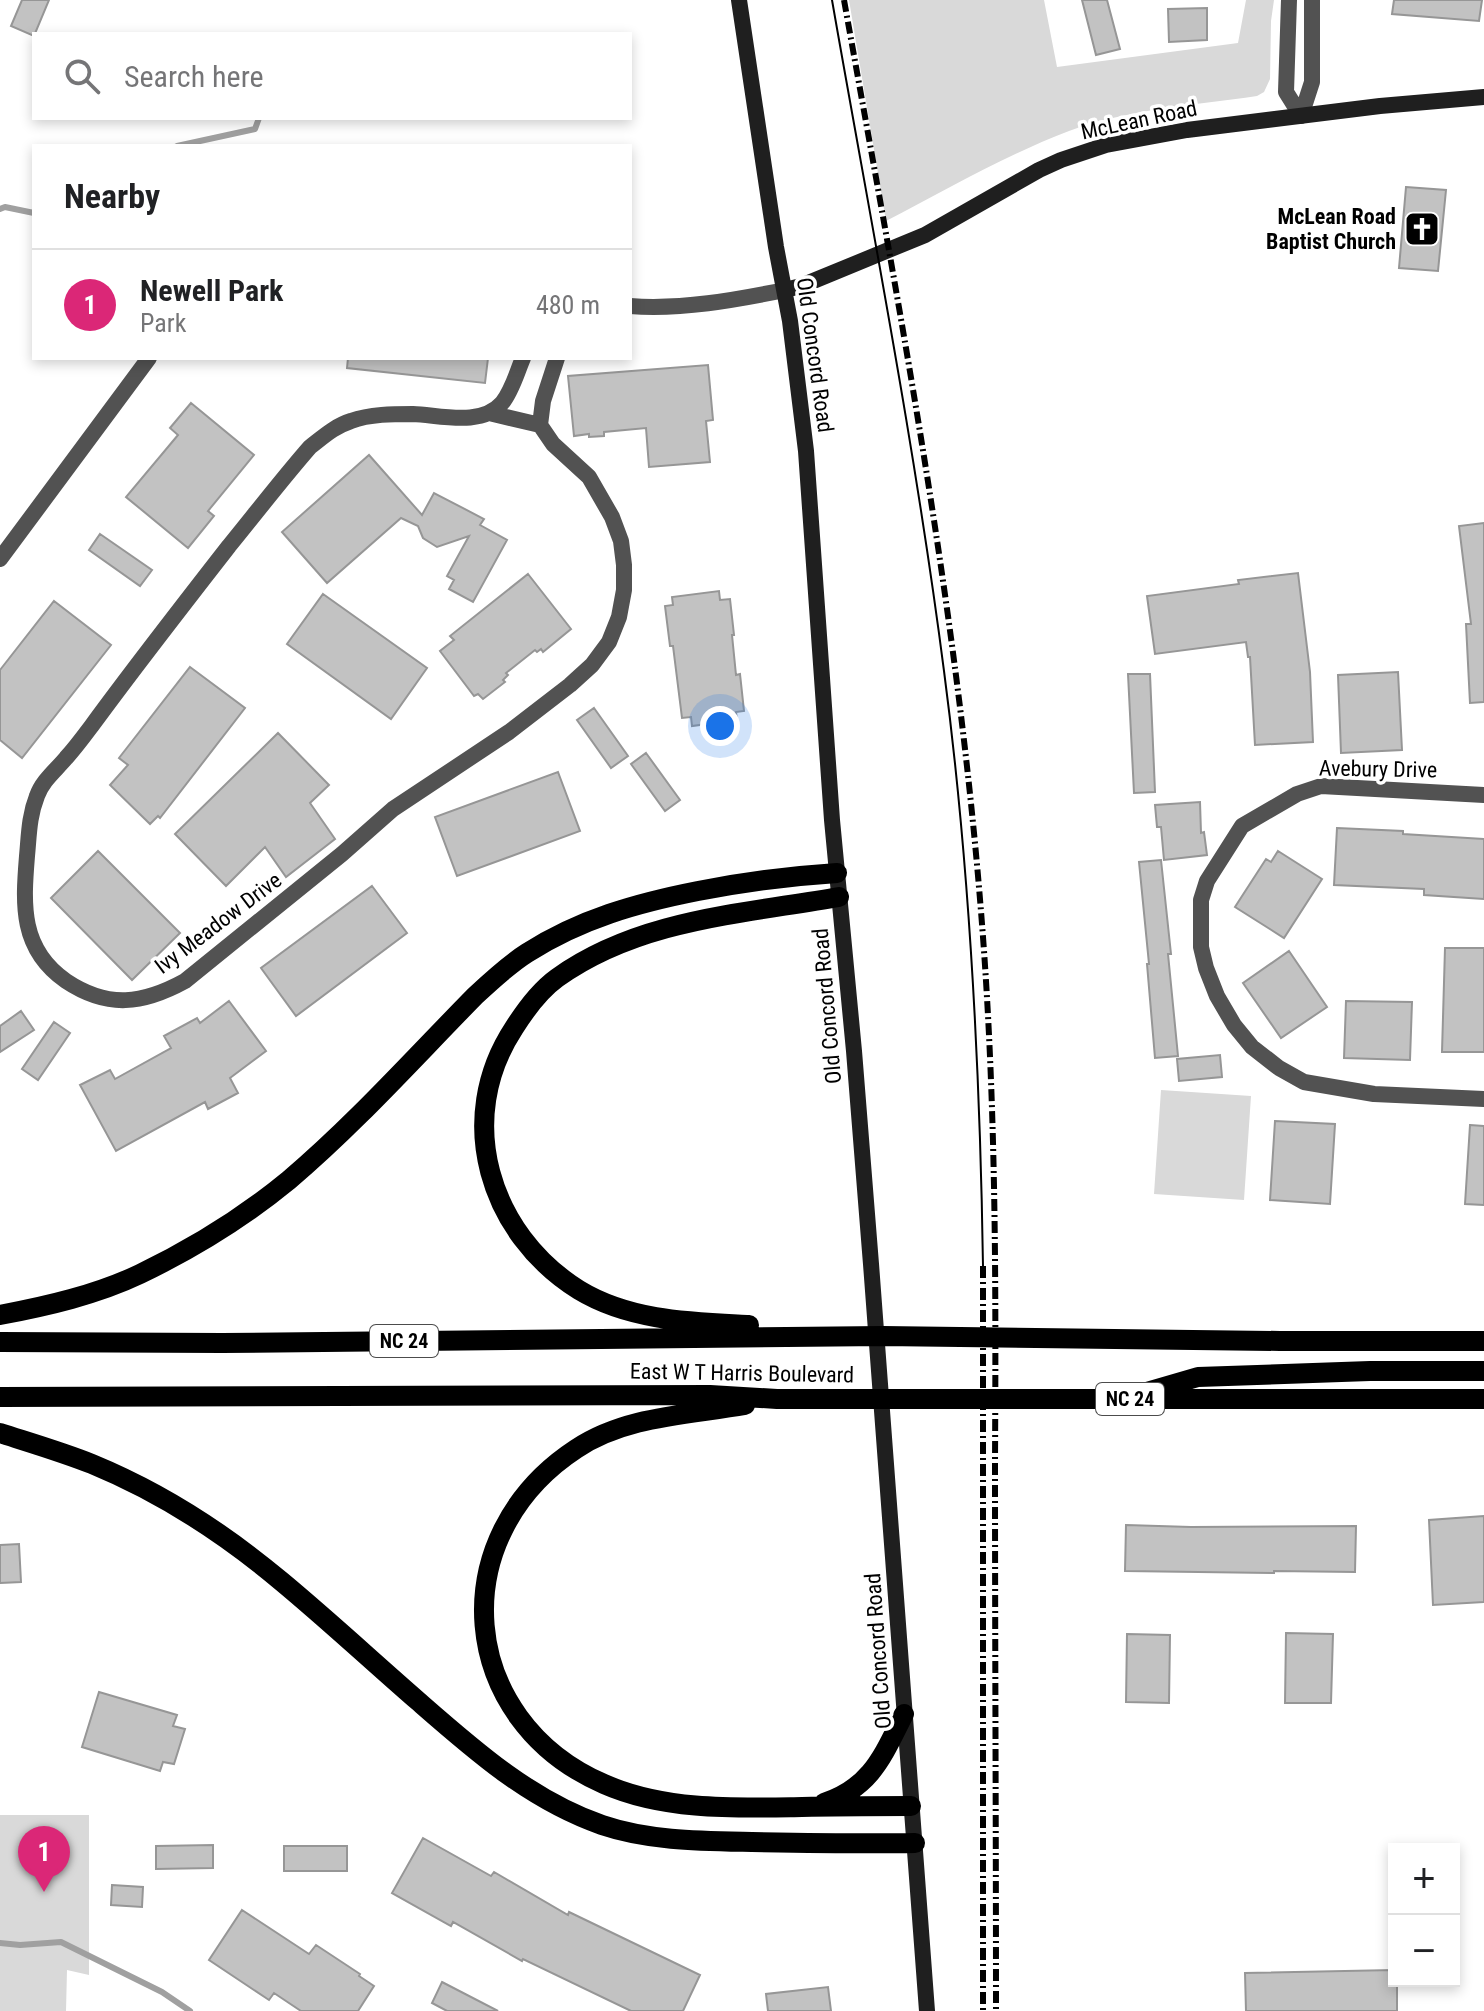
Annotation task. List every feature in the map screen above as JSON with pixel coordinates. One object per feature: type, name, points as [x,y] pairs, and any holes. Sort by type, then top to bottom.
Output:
[{"type":"main road","points":[[0,1315],[67,1301],[137,1275],[198,1242],[257,1204],[318,1154],[499,973],[554,938],[606,914],[655,900],[753,881],[837,873]]},
{"type":"main road","points":[[807,1337],[778,1326],[655,1318],[603,1303],[580,1290],[539,1258],[510,1219],[489,1173],[483,1121],[490,1079],[507,1038],[535,998],[580,962],[638,936],[673,926],[839,897]]},
{"type":"main road","name":"East W T Harris Boulevard","points":[[0,1342],[222,1343],[883,1336],[1484,1341]]},
{"type":"main road","points":[[1120,1399],[1198,1377],[1484,1371]]},
{"type":"main road","name":"East W T Harris Boulevard","points":[[0,1397],[710,1395],[777,1399],[1484,1399]]},
{"type":"main road","points":[[777,1399],[630,1424],[578,1447],[534,1482],[502,1530],[487,1574],[485,1627],[497,1679],[535,1738],[557,1757],[605,1785],[644,1798],[737,1808],[911,1806]]},
{"type":"main road","points":[[0,1433],[93,1465],[186,1512],[225,1537],[280,1580],[469,1746],[516,1781],[574,1814],[605,1826],[643,1835],[689,1840],[915,1843]]},
{"type":"main road","points":[[812,1807],[846,1794],[869,1776],[904,1714]]},
{"type":"street","name":"Old Concord Road","points":[[739,0],[785,290],[806,451],[927,2011]]},
{"type":"street","points":[[1289,0],[1286,92],[1301,116]]},
{"type":"street","points":[[1301,116],[1312,82],[1312,0]]},
{"type":"street","name":"McLean Road","points":[[785,290],[925,235],[1039,170],[1094,149],[1187,130],[1484,97]]},
{"type":"street","points":[[632,306],[692,304],[785,290]]},
{"type":"street","points":[[0,559],[148,360]]},
{"type":"street","points":[[489,413],[508,394],[522,360]]},
{"type":"street","points":[[540,425],[543,401],[556,360]]},
{"type":"street","name":"Ivy Meadow Drive","points":[[489,413],[540,425],[553,444],[594,483],[612,517],[621,541],[624,590],[619,617],[609,642],[592,665],[509,732],[393,809],[185,981],[162,993],[138,1000],[112,1000],[88,993],[66,981],[47,965],[33,944],[24,909],[29,820],[37,793],[46,779],[87,732],[310,447],[330,431],[353,420],[377,415],[471,417],[489,413]]},
{"type":"street","name":"Avebury Drive","points":[[1484,795],[1321,786],[1297,794],[1242,826],[1207,881],[1201,900],[1201,947],[1217,996],[1234,1025],[1252,1047],[1304,1082],[1374,1094],[1484,1099]]},
{"type":"shaded area","points":[[849,0],[1044,0],[1057,67],[1238,43],[1246,0],[1274,0],[1270,79],[1264,92],[1257,96],[1139,113],[1069,131],[999,162],[886,221]]},
{"type":"shaded area","points":[[1161,1090],[1251,1096],[1244,1200],[1154,1194]]},
{"type":"shaded area","points":[[0,1815],[89,1815],[89,1975],[67,1970],[66,2011],[0,2011]]},
{"type":"building","points":[[22,0],[49,0],[32,35],[11,26]]},
{"type":"building","points":[[1082,0],[1107,0],[1120,49],[1096,55]]},
{"type":"building","points":[[1394,0],[1482,0],[1479,21],[1392,14]]},
{"type":"building","points":[[1207,8],[1207,40],[1169,42],[1168,9]]},
{"type":"building","name":"McLean Road Baptist Church","points":[[1406,187],[1446,190],[1438,271],[1399,268]]},
{"type":"building","points":[[348,360],[488,360],[485,383],[347,368]]},
{"type":"building","points":[[708,365],[713,420],[706,421],[710,462],[649,467],[646,428],[604,432],[604,436],[574,436],[568,376]]},
{"type":"building","points":[[191,403],[254,455],[208,511],[214,516],[188,548],[126,497],[178,435],[170,428]]},
{"type":"building","points":[[369,455],[422,515],[434,493],[484,519],[480,525],[507,540],[473,602],[449,589],[454,580],[447,576],[469,536],[437,547],[423,538],[418,526],[401,518],[327,583],[282,532]]},
{"type":"building","points":[[1484,523],[1484,702],[1470,703],[1466,624],[1471,624],[1459,526]]},
{"type":"building","points":[[100,534],[152,570],[140,586],[89,550]]},
{"type":"building","points":[[1298,573],[1310,672],[1313,742],[1255,745],[1250,657],[1246,642],[1155,654],[1147,596]]},
{"type":"building","points":[[528,574],[571,629],[543,652],[541,649],[535,650],[506,673],[505,682],[483,699],[478,694],[474,696],[440,651],[454,640],[450,636]]},
{"type":"building","points":[[719,591],[720,600],[730,599],[736,675],[740,674],[744,711],[736,712],[737,720],[692,726],[691,717],[682,718],[665,606],[673,605],[672,597]]},
{"type":"building","points":[[323,594],[427,668],[391,719],[287,644]]},
{"type":"building","points":[[54,601],[111,645],[22,758],[0,740],[0,670]]},
{"type":"building","points":[[190,667],[245,708],[160,818],[158,816],[150,824],[110,785],[128,765],[119,758]]},
{"type":"building","points":[[1398,672],[1402,750],[1341,753],[1338,675]]},
{"type":"building","points":[[1128,674],[1150,674],[1155,792],[1134,793]]},
{"type":"building","points":[[594,708],[628,756],[611,768],[577,720]]},
{"type":"building","points":[[278,733],[329,785],[310,803],[335,839],[286,877],[265,847],[226,886],[175,834]]},
{"type":"building","points":[[646,753],[680,800],[665,811],[631,764]]},
{"type":"building","points":[[558,772],[580,831],[457,876],[435,817]]},
{"type":"building","points":[[1200,802],[1201,833],[1204,832],[1207,855],[1164,860],[1155,805]]},
{"type":"building","points":[[1337,828],[1484,839],[1484,899],[1424,895],[1424,889],[1334,885]]},
{"type":"building","points":[[98,851],[180,933],[132,980],[51,898]]},
{"type":"building","points":[[1278,851],[1322,879],[1284,938],[1235,907],[1266,859],[1271,862]]},
{"type":"building","points":[[1161,860],[1178,1056],[1155,1058],[1139,862]]},
{"type":"building","points":[[372,886],[407,933],[296,1016],[261,968]]},
{"type":"building","points":[[1445,948],[1484,948],[1484,1052],[1442,1052]]},
{"type":"building","points":[[1289,951],[1327,1007],[1281,1038],[1243,983]]},
{"type":"building","points":[[229,1001],[266,1051],[230,1078],[238,1093],[208,1109],[205,1102],[116,1151],[80,1085],[110,1070],[115,1079],[171,1048],[164,1036],[197,1018],[200,1023]]},
{"type":"building","points":[[1346,1001],[1412,1002],[1410,1060],[1344,1058]]},
{"type":"building","points":[[21,1011],[34,1030],[0,1052],[0,1026]]},
{"type":"building","points":[[54,1022],[70,1033],[38,1080],[22,1069]]},
{"type":"building","points":[[1220,1055],[1222,1077],[1179,1081],[1177,1059]]},
{"type":"building","points":[[1275,1121],[1335,1124],[1330,1204],[1270,1200]]},
{"type":"building","points":[[1470,1125],[1484,1126],[1484,1205],[1465,1204]]},
{"type":"building","points":[[1484,1516],[1484,1602],[1433,1605],[1429,1520]]},
{"type":"building","points":[[1126,1525],[1356,1526],[1355,1572],[1125,1571]]},
{"type":"building","points":[[19,1544],[21,1582],[0,1583],[0,1545]]},
{"type":"building","points":[[1286,1633],[1333,1634],[1331,1703],[1285,1703]]},
{"type":"building","points":[[1127,1634],[1170,1635],[1169,1703],[1126,1702]]},
{"type":"building","points":[[99,1692],[177,1715],[173,1726],[185,1729],[174,1764],[163,1762],[160,1771],[82,1747]]},
{"type":"building","points":[[423,1838],[491,1876],[494,1872],[568,1915],[569,1912],[700,1975],[683,2011],[631,2011],[522,1961],[453,1922],[451,1926],[392,1893]]},
{"type":"building","points":[[213,1845],[213,1868],[156,1869],[156,1846]]},
{"type":"building","points":[[284,1846],[347,1846],[347,1871],[284,1871]]},
{"type":"building","points":[[112,1885],[143,1887],[142,1907],[111,1905]]},
{"type":"building","points":[[242,1910],[309,1954],[316,1945],[374,1986],[358,2011],[301,2011],[274,1993],[269,2000],[209,1960]]},
{"type":"building","points":[[1388,1970],[1388,1987],[1397,1987],[1397,2011],[1246,2011],[1245,1973]]},
{"type":"building","points":[[442,1982],[498,2011],[447,2011],[432,2003]]},
{"type":"building","points":[[828,1987],[831,2011],[768,2011],[766,1994]]},
{"type":"waterway","points":[[186,144],[255,129],[258,120]]},
{"type":"waterway","points":[[0,209],[5,207],[32,213]]},
{"type":"waterway","points":[[0,1943],[61,1942],[162,1992],[190,2011]]},
{"type":"tram line","points":[[832,0],[920,503],[953,745],[972,968],[983,1266]]},
{"type":"railway","points":[[844,0],[925,460],[958,692],[982,924],[993,1126],[995,1260],[996,2011]]},
{"type":"railway","points":[[983,1266],[983,2011]]},
{"type":"place","name":"McLean Road Baptist Church","points":[[1422,229]]},
{"type":"place","name":"Newell Park","points":[[44,1892]]}]
